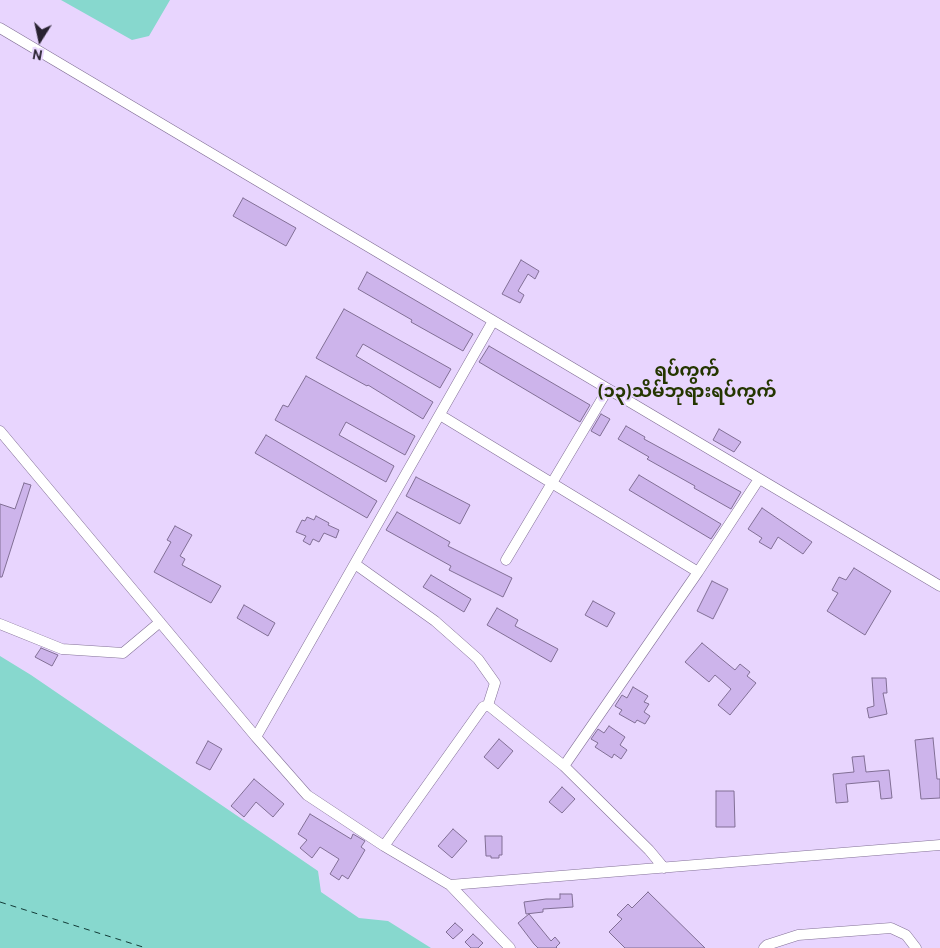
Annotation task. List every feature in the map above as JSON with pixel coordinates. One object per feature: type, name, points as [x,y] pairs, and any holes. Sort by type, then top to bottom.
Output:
[{"type":"street","points":[[0,28],[940,586]]},
{"type":"street","points":[[256,737],[492,321]]},
{"type":"street","points":[[506,560],[608,389]]},
{"type":"street","points":[[440,415],[698,572]]},
{"type":"street","points":[[0,431],[256,737],[307,795],[384,846],[450,885],[510,948]]},
{"type":"street","points":[[564,766],[698,572],[759,479]]},
{"type":"street","points":[[354,564],[436,621],[478,659],[495,683],[488,705],[483,707],[384,846]]},
{"type":"street","points":[[0,624],[62,649],[124,653],[160,622]]},
{"type":"street","points":[[488,705],[564,766],[650,850],[664,868]]},
{"type":"street","points":[[450,885],[940,845]]},
{"type":"street","points":[[764,948],[767,945],[798,935],[891,928],[906,934],[916,948]]},
{"type":"shaded area","points":[[61,0],[170,0],[149,36],[132,40]]},
{"type":"shaded area","points":[[0,656],[31,675],[318,871],[321,892],[359,918],[388,921],[431,948],[0,948]]},
{"type":"building","points":[[243,198],[296,228],[286,246],[233,216]]},
{"type":"building","points":[[521,260],[539,271],[535,279],[528,274],[518,291],[524,295],[520,303],[502,294]]},
{"type":"building","points":[[367,272],[473,334],[463,351],[358,289]]},
{"type":"building","points":[[344,309],[451,369],[440,388],[363,344],[356,356],[433,402],[423,419],[368,385],[316,358]]},
{"type":"building","points":[[489,346],[590,405],[580,422],[479,362]]},
{"type":"building","points":[[306,376],[415,436],[405,455],[346,422],[339,435],[394,466],[386,482],[275,420],[283,405],[288,407]]},
{"type":"building","points":[[601,414],[610,419],[600,436],[591,431]]},
{"type":"building","points":[[626,426],[645,437],[644,439],[741,492],[731,509],[647,459],[649,457],[618,439]]},
{"type":"building","points":[[719,429],[741,442],[734,452],[713,440]]},
{"type":"building","points":[[266,435],[377,501],[367,518],[255,453]]},
{"type":"building","points":[[639,475],[721,524],[711,539],[629,490]]},
{"type":"building","points":[[416,477],[470,505],[460,524],[406,496]]},
{"type":"building","points":[[24,483],[31,485],[2,577],[0,577],[0,504],[15,509]]},
{"type":"building","points":[[762,508],[812,542],[803,554],[778,537],[771,549],[759,542],[762,538],[748,529]]},
{"type":"building","points":[[397,512],[450,542],[448,546],[512,578],[503,597],[449,570],[451,566],[386,530]]},
{"type":"building","points":[[316,516],[339,530],[336,538],[324,533],[319,542],[313,539],[310,545],[303,541],[306,536],[296,532],[302,520],[305,521],[307,517],[314,520]]},
{"type":"building","points":[[175,526],[192,535],[180,556],[185,559],[182,565],[221,586],[211,603],[154,572],[171,542],[167,540]]},
{"type":"building","points":[[854,568],[891,591],[865,635],[827,611],[838,593],[832,590],[839,577],[846,580]]},
{"type":"building","points":[[431,575],[471,599],[464,612],[423,587]]},
{"type":"building","points":[[712,581],[728,589],[713,619],[697,611]]},
{"type":"building","points":[[593,601],[615,613],[607,627],[585,615]]},
{"type":"building","points":[[244,605],[275,623],[268,636],[237,618]]},
{"type":"building","points":[[497,608],[518,620],[515,626],[558,649],[551,662],[487,625]]},
{"type":"building","points":[[702,643],[735,670],[740,664],[750,672],[747,676],[756,683],[730,715],[718,705],[731,689],[715,675],[709,682],[685,662]]},
{"type":"building","points":[[41,648],[58,655],[52,666],[35,657]]},
{"type":"building","points":[[872,678],[886,678],[887,693],[883,693],[887,714],[869,718],[867,708],[874,706]]},
{"type":"building","points":[[633,687],[648,696],[644,702],[649,704],[644,712],[650,716],[645,724],[637,720],[635,723],[619,714],[622,710],[615,706],[622,695],[627,698]]},
{"type":"building","points":[[609,726],[625,737],[620,745],[627,750],[621,759],[614,754],[612,758],[595,747],[598,743],[591,739],[598,729],[604,733]]},
{"type":"building","points":[[933,738],[937,779],[940,779],[940,798],[921,799],[915,740]]},
{"type":"building","points":[[499,739],[513,751],[498,769],[484,757]]},
{"type":"building","points":[[208,741],[222,749],[210,770],[196,763]]},
{"type":"building","points":[[864,756],[866,772],[889,770],[892,798],[881,799],[879,781],[846,784],[848,802],[836,803],[833,774],[854,772],[852,757]]},
{"type":"building","points":[[254,779],[284,804],[273,817],[256,802],[244,817],[231,806]]},
{"type":"building","points":[[562,787],[575,799],[562,813],[549,802]]},
{"type":"building","points":[[716,791],[734,791],[735,827],[716,827]]},
{"type":"building","points":[[310,814],[351,839],[353,834],[365,841],[361,847],[365,850],[348,879],[342,875],[339,880],[330,874],[339,859],[320,847],[312,858],[300,848],[307,840],[298,834]]},
{"type":"building","points":[[453,829],[467,841],[452,858],[438,846]]},
{"type":"building","points":[[485,836],[502,836],[502,855],[499,855],[499,858],[486,856]]},
{"type":"building","points":[[648,892],[705,948],[625,948],[609,932],[622,919],[617,915],[628,904],[632,908]]},
{"type":"building","points":[[560,894],[572,894],[573,907],[543,909],[543,912],[526,914],[524,902],[560,899]]},
{"type":"building","points":[[529,914],[551,941],[555,937],[560,943],[557,948],[538,948],[534,944],[518,923]]},
{"type":"building","points":[[455,923],[463,930],[453,939],[446,932]]},
{"type":"building","points":[[473,934],[483,943],[478,948],[471,948],[465,942]]},
{"type":"ferry route","points":[[0,902],[146,948]]},
{"type":"district","name":"ရပ်ကွက် (၁၃)သိမ်ဘုရားရပ်ကွက်","points":[[687,381]]}]
